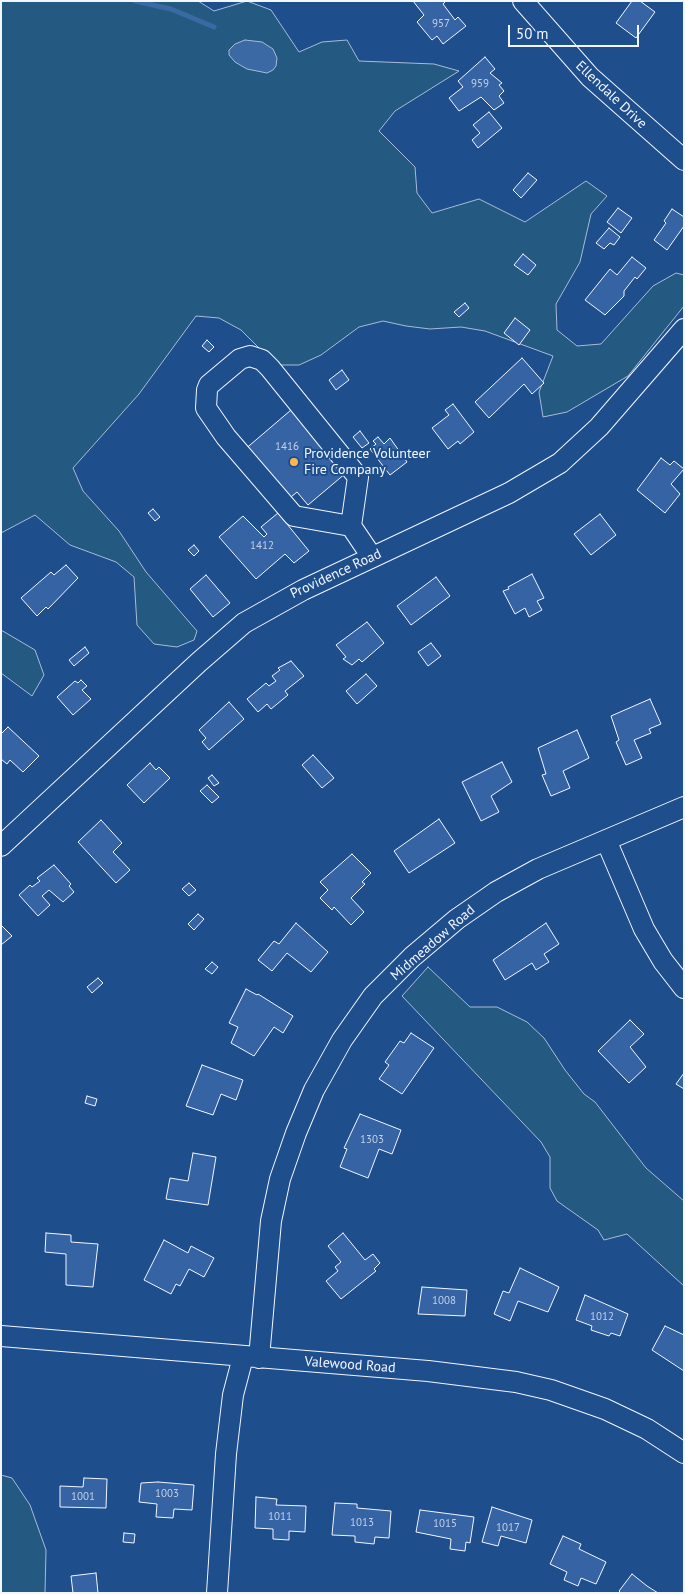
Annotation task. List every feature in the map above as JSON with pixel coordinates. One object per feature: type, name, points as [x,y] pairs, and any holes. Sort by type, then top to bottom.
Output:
[{"type":"street","name":"Ellendale Drive","points":[[522,1],[590,77],[684,160]]},
{"type":"street","name":"Providence Road","points":[[1,846],[199,662],[244,623],[281,600],[509,493],[560,463],[599,427],[684,329]]},
{"type":"street","points":[[351,526],[294,516],[226,436],[206,408],[209,385],[240,359],[250,356],[262,360],[358,477],[351,526],[372,557]]},
{"type":"street","name":"Midmeadow Road","points":[[218,1593],[226,1454],[233,1395],[251,1357],[270,1230],[280,1179],[314,1090],[342,1040],[373,996],[412,957],[457,919],[496,892],[538,869],[684,807]]},
{"type":"street","points":[[606,840],[644,929],[663,961],[684,988]]},
{"type":"street","name":"Valewood Road","points":[[1,1336],[481,1376],[542,1388],[582,1400],[647,1429],[684,1453]]},
{"type":"shaded area","points":[[1,1],[198,1],[214,11],[247,1],[271,10],[299,52],[322,42],[347,40],[359,61],[434,64],[459,71],[395,111],[379,131],[415,167],[417,193],[432,213],[479,199],[525,222],[586,181],[607,196],[591,214],[580,262],[556,304],[557,330],[577,346],[601,344],[653,286],[676,273],[684,275],[684,306],[628,376],[567,412],[543,417],[539,392],[553,356],[485,331],[461,327],[430,329],[383,321],[359,327],[321,355],[299,365],[276,365],[241,330],[219,318],[196,316],[139,394],[73,468],[83,491],[119,531],[146,572],[197,631],[194,640],[177,647],[154,644],[137,625],[134,577],[116,562],[70,545],[35,515],[1,533]]},
{"type":"shaded area","points":[[245,40],[262,42],[273,49],[277,58],[276,66],[273,70],[267,73],[247,69],[235,62],[229,55],[229,50],[235,44]]},
{"type":"shaded area","points":[[1,630],[35,650],[44,675],[32,696],[1,673]]},
{"type":"shaded area","points":[[428,967],[470,1007],[497,1007],[527,1022],[544,1038],[565,1070],[584,1094],[595,1102],[646,1168],[684,1201],[684,1286],[627,1234],[604,1240],[598,1230],[557,1201],[550,1188],[550,1157],[541,1142],[402,996]]},
{"type":"shaded area","points":[[1,1475],[12,1478],[30,1505],[46,1550],[45,1593],[1,1593]]},
{"type":"building","points":[[413,1],[446,1],[443,4],[455,20],[458,17],[466,26],[443,44],[437,36],[432,40],[417,22],[424,15]]},
{"type":"building","points":[[632,1],[640,1],[655,12],[636,38],[616,23]]},
{"type":"building","points":[[485,57],[495,69],[490,73],[502,83],[499,85],[504,91],[499,96],[504,103],[494,110],[481,97],[459,111],[449,98],[463,87],[458,81]]},
{"type":"building","points":[[489,112],[502,128],[478,148],[472,140],[480,133],[473,125]]},
{"type":"building","points":[[528,173],[537,180],[521,198],[513,190]]},
{"type":"building","points":[[618,208],[632,218],[621,233],[607,222]]},
{"type":"building","points":[[672,209],[684,217],[684,226],[667,250],[654,240],[666,223],[664,221]]},
{"type":"building","points":[[609,228],[620,237],[614,245],[610,243],[604,249],[596,243]]},
{"type":"building","points":[[523,254],[536,265],[528,275],[514,265]]},
{"type":"building","points":[[632,257],[646,268],[637,279],[635,277],[624,291],[624,296],[605,315],[585,300],[610,269],[617,275]]},
{"type":"building","points":[[465,303],[469,308],[459,317],[454,312]]},
{"type":"building","points":[[515,318],[530,330],[519,345],[504,333]]},
{"type":"building","points":[[207,340],[214,347],[209,352],[202,346]]},
{"type":"building","points":[[522,358],[544,383],[532,394],[524,384],[489,418],[475,402]]},
{"type":"building","points":[[342,370],[349,380],[336,390],[329,380]]},
{"type":"building","points":[[453,404],[474,432],[460,444],[458,441],[448,449],[432,428],[449,415],[445,410]]},
{"type":"building","name":"Providence Volunteer Fire Company","points":[[291,410],[346,473],[308,505],[297,492],[286,501],[243,451]]},
{"type":"building","points":[[360,431],[369,443],[362,448],[353,437]]},
{"type":"building","points":[[378,437],[384,444],[390,438],[407,462],[390,475],[370,449],[376,444],[373,441]]},
{"type":"building","points":[[661,458],[670,465],[674,461],[684,469],[671,484],[680,494],[665,513],[637,490]]},
{"type":"building","points":[[153,509],[160,517],[155,521],[148,513]]},
{"type":"building","points":[[278,513],[309,551],[294,563],[285,554],[256,579],[219,537],[243,516],[264,537],[267,534],[261,527]]},
{"type":"building","points":[[600,514],[616,535],[591,555],[574,534]]},
{"type":"building","points":[[194,545],[199,551],[194,556],[188,550]]},
{"type":"building","points":[[66,565],[78,578],[48,609],[46,607],[37,616],[21,598],[51,572],[54,575]]},
{"type":"building","points":[[532,574],[544,598],[537,601],[542,610],[529,617],[525,608],[515,614],[503,591]]},
{"type":"building","points":[[206,575],[230,603],[213,617],[190,589]]},
{"type":"building","points":[[436,577],[450,596],[411,625],[397,606]]},
{"type":"building","points":[[367,622],[384,643],[362,662],[359,659],[352,665],[343,659],[346,657],[336,645]]},
{"type":"building","points":[[431,643],[441,656],[428,666],[418,652]]},
{"type":"building","points":[[85,647],[89,653],[74,666],[69,660]]},
{"type":"building","points":[[291,661],[304,676],[285,691],[288,695],[271,709],[267,704],[258,712],[247,699],[266,683],[269,686],[276,681],[272,676],[280,670],[278,668]]},
{"type":"building","points":[[366,674],[377,686],[357,704],[346,691]]},
{"type":"building","points":[[81,680],[87,686],[82,690],[91,699],[73,715],[57,697],[75,681],[78,683]]},
{"type":"building","points":[[650,699],[661,724],[649,729],[651,733],[634,740],[642,758],[626,765],[616,742],[619,740],[611,716]]},
{"type":"building","points":[[229,702],[244,719],[209,750],[202,742],[206,738],[199,730]]},
{"type":"building","points":[[8,727],[39,756],[23,772],[10,760],[7,764],[1,759],[1,734]]},
{"type":"building","points":[[577,730],[589,758],[563,771],[570,788],[551,796],[542,775],[546,774],[538,748]]},
{"type":"building","points":[[313,755],[334,778],[322,788],[302,765]]},
{"type":"building","points":[[502,762],[512,782],[491,796],[499,812],[481,821],[462,782]]},
{"type":"building","points":[[150,763],[156,770],[159,767],[170,778],[144,803],[127,785]]},
{"type":"building","points":[[212,775],[219,783],[214,786],[208,778]]},
{"type":"building","points":[[207,785],[219,797],[212,803],[200,791]]},
{"type":"building","points":[[439,819],[455,843],[409,873],[394,851]]},
{"type":"building","points":[[101,820],[122,843],[113,852],[130,870],[116,883],[78,842]]},
{"type":"building","points":[[352,854],[371,873],[362,882],[365,884],[351,898],[364,912],[351,925],[334,907],[332,910],[320,898],[328,890],[320,882]]},
{"type":"building","points":[[54,865],[71,884],[69,886],[74,892],[63,902],[49,890],[42,896],[50,905],[38,916],[19,895],[30,885],[32,887],[40,881],[37,878]]},
{"type":"building","points":[[189,883],[196,890],[189,896],[182,889]]},
{"type":"building","points":[[198,914],[204,919],[194,930],[188,924]]},
{"type":"building","points":[[296,923],[328,952],[311,972],[287,953],[272,971],[258,960],[274,941],[279,944]]},
{"type":"building","points":[[546,923],[559,944],[544,954],[549,962],[536,970],[532,963],[505,980],[493,960]]},
{"type":"building","points":[[1,925],[12,936],[1,945]]},
{"type":"building","points":[[212,962],[218,967],[212,974],[205,969]]},
{"type":"building","points":[[98,978],[103,983],[92,993],[87,987]]},
{"type":"building","points":[[246,989],[258,994],[293,1016],[283,1033],[274,1027],[254,1056],[231,1043],[238,1027],[229,1023]]},
{"type":"building","points":[[630,1020],[644,1034],[630,1047],[646,1067],[629,1083],[598,1051]]},
{"type":"building","points":[[411,1033],[434,1048],[402,1094],[379,1079],[389,1065],[385,1062],[400,1041],[404,1043]]},
{"type":"building","points":[[202,1065],[243,1080],[236,1100],[221,1094],[213,1115],[186,1106]]},
{"type":"building","points":[[684,1073],[684,1089],[676,1084]]},
{"type":"building","points":[[87,1096],[97,1099],[95,1106],[85,1103]]},
{"type":"building","points":[[360,1114],[401,1130],[392,1154],[379,1149],[368,1178],[340,1167],[347,1149],[344,1148]]},
{"type":"building","points":[[193,1153],[216,1157],[208,1205],[166,1199],[170,1178],[188,1181]]},
{"type":"building","points":[[46,1233],[71,1235],[71,1242],[98,1244],[93,1287],[66,1285],[66,1254],[45,1252]]},
{"type":"building","points":[[343,1233],[365,1260],[373,1254],[380,1263],[374,1269],[376,1271],[341,1299],[326,1281],[338,1271],[335,1267],[341,1262],[328,1246]]},
{"type":"building","points":[[164,1240],[188,1253],[191,1246],[214,1258],[204,1277],[189,1269],[180,1286],[176,1284],[171,1294],[144,1280]]},
{"type":"building","points":[[520,1268],[559,1287],[548,1312],[518,1301],[510,1321],[494,1314],[503,1291],[509,1293]]},
{"type":"building","points":[[422,1287],[467,1290],[465,1316],[418,1314]]},
{"type":"building","points":[[585,1295],[628,1314],[620,1336],[611,1333],[609,1336],[591,1330],[592,1326],[576,1320]]},
{"type":"building","points":[[665,1326],[684,1335],[684,1371],[652,1350]]},
{"type":"building","points":[[84,1478],[107,1479],[106,1508],[60,1507],[60,1486],[83,1487]]},
{"type":"building","points":[[158,1482],[194,1485],[192,1510],[174,1509],[173,1518],[156,1517],[157,1504],[139,1502],[141,1483]]},
{"type":"building","points":[[256,1497],[277,1499],[276,1505],[306,1506],[305,1532],[289,1531],[289,1540],[273,1539],[273,1529],[255,1528]]},
{"type":"building","points":[[335,1503],[357,1504],[357,1508],[391,1511],[389,1538],[375,1537],[374,1544],[355,1542],[355,1536],[332,1535]]},
{"type":"building","points":[[492,1507],[532,1520],[526,1543],[501,1536],[498,1546],[482,1542]]},
{"type":"building","points":[[420,1510],[474,1517],[470,1543],[466,1542],[465,1551],[450,1549],[451,1539],[416,1532]]},
{"type":"building","points":[[124,1533],[135,1534],[134,1543],[123,1542]]},
{"type":"building","points":[[563,1536],[581,1544],[579,1549],[606,1562],[596,1584],[581,1578],[578,1586],[564,1580],[567,1572],[550,1564]]},
{"type":"building","points":[[96,1573],[98,1593],[73,1593],[71,1576]]},
{"type":"building","points":[[632,1574],[658,1593],[621,1593],[619,1591]]},
{"type":"waterway","points":[[135,1],[171,9],[214,27]]},
{"type":"place","name":"Providence Volunteer Fire Company","points":[[294,462]]}]
